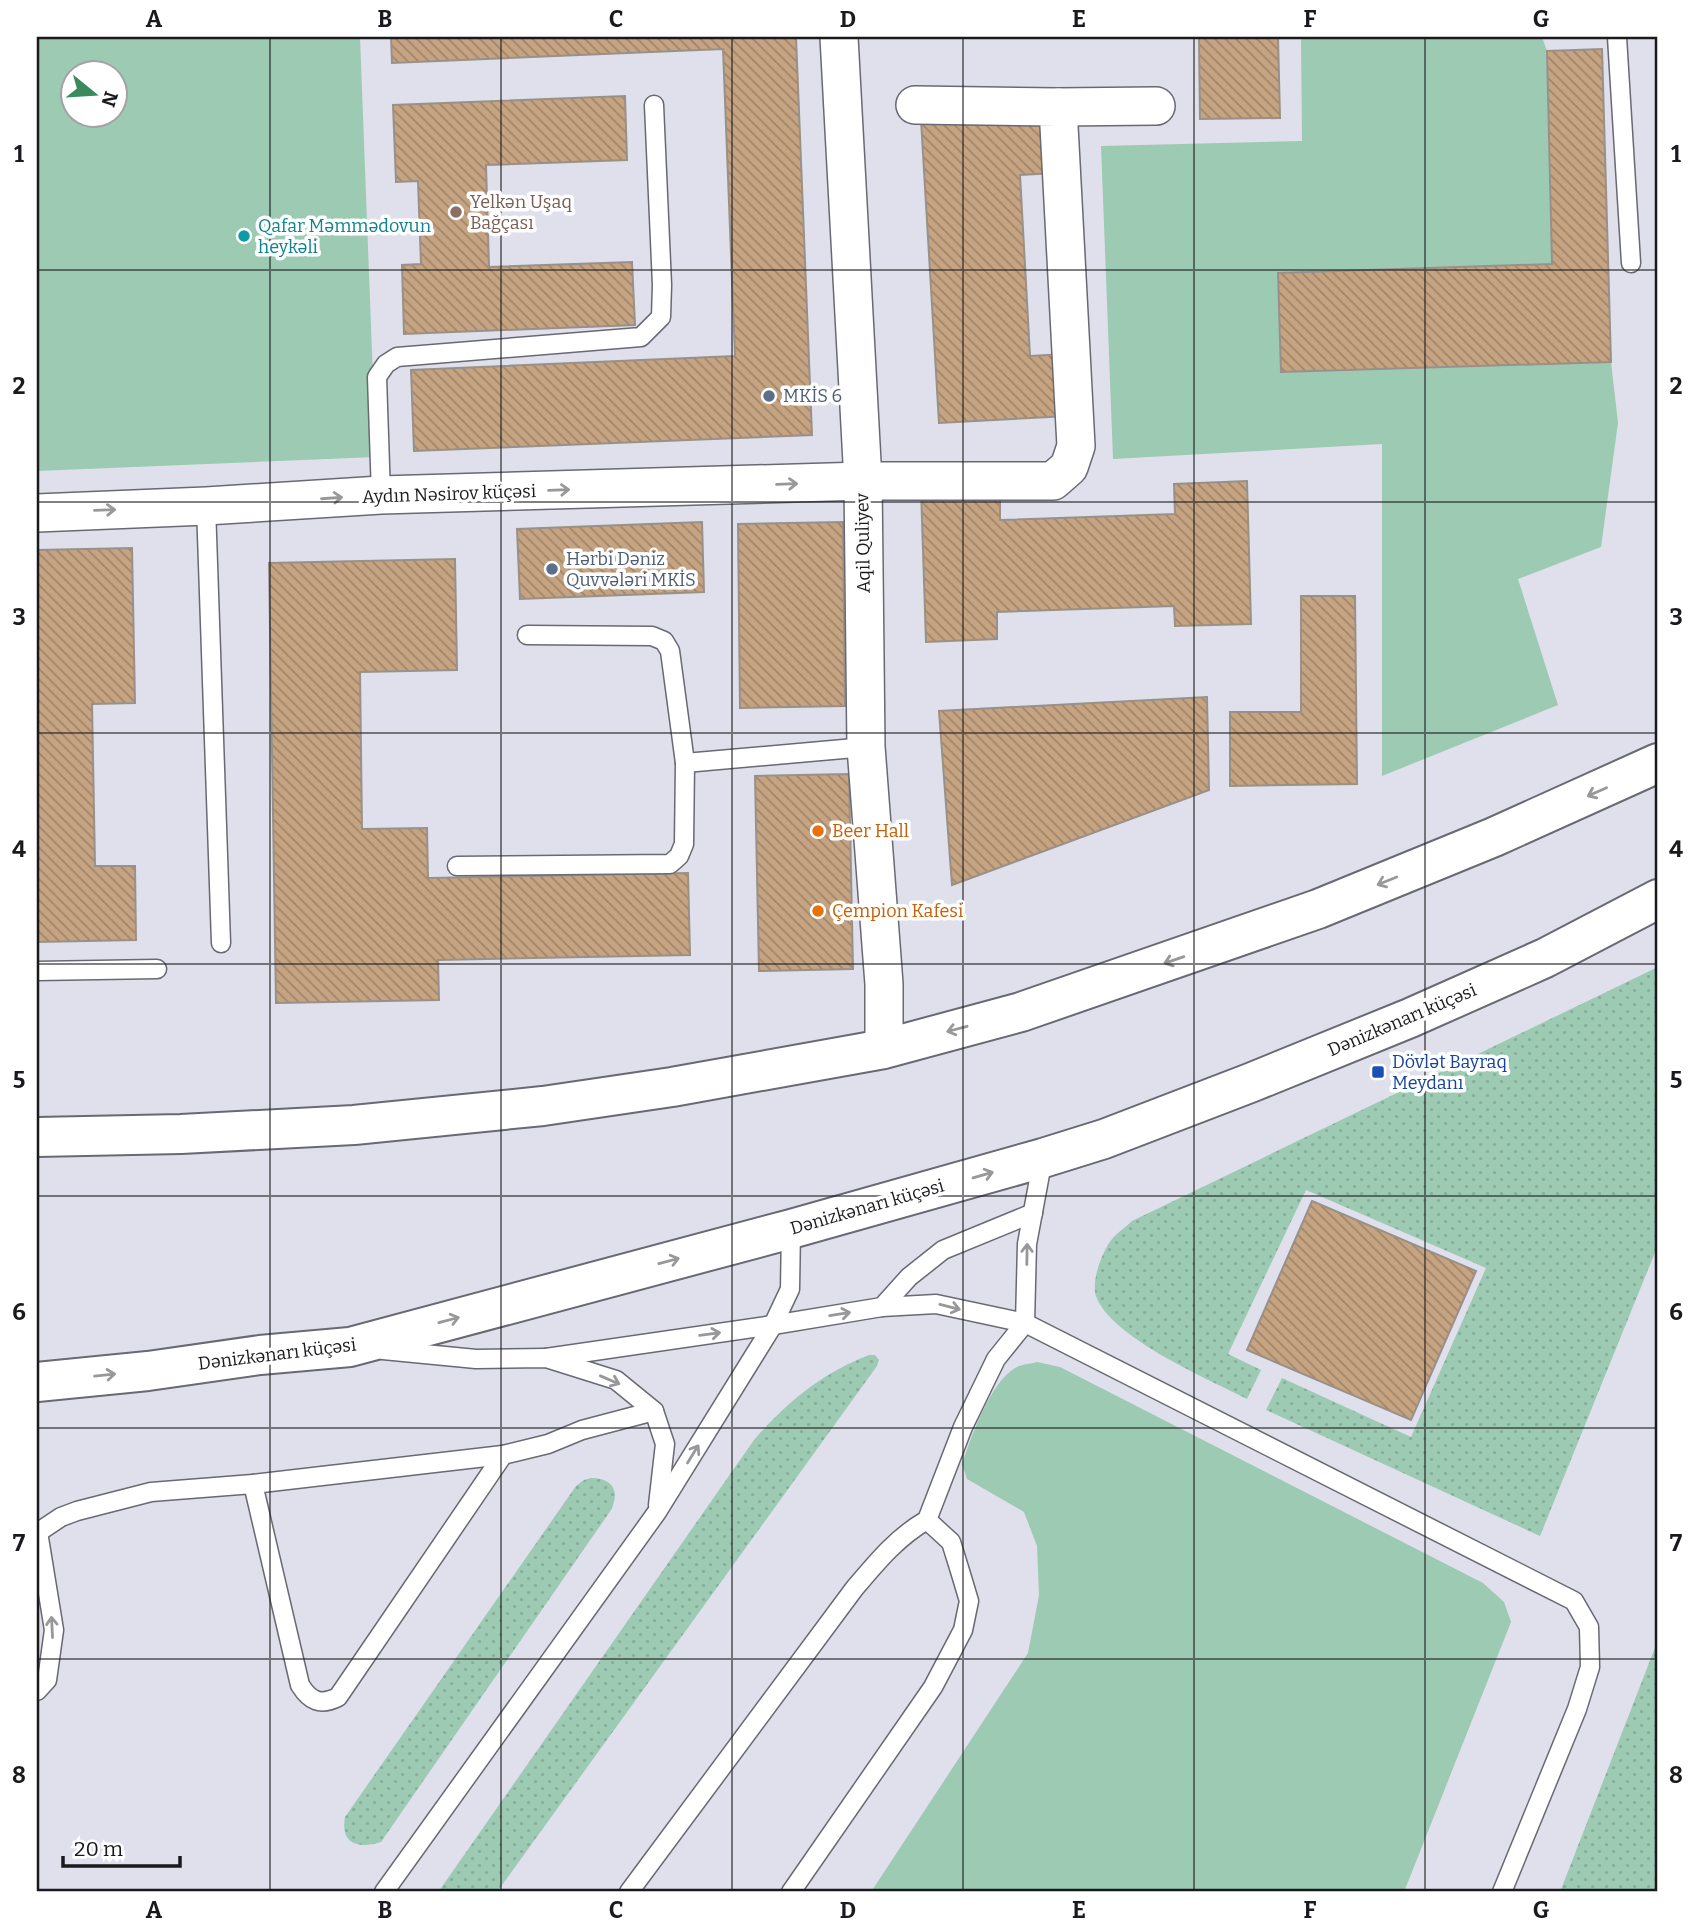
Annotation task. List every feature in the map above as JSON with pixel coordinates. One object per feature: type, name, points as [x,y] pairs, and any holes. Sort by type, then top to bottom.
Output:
[{"type":"highway","points":[[37,1137],[181,1134],[355,1125],[543,1106],[672,1087],[884,1049],[1021,1012],[1318,909],[1494,837],[1658,763]]},
{"type":"highway","name":"Dənizkənarı küçəsi","points":[[37,1382],[350,1347],[791,1229],[1043,1158],[1116,1134],[1410,1018],[1545,958],[1658,899]]},
{"type":"street","name":"Aqil Quliyev","points":[[839,37],[863,481],[866,747],[884,984],[884,1049]]},
{"type":"street","points":[[915,105],[1156,106]]},
{"type":"street","name":"Aydın Nəsirov küçəsi","points":[[37,513],[381,495],[863,481],[1053,481],[1069,467],[1076,446],[1058,107]]},
{"type":"lane","points":[[1617,37],[1631,263]]},
{"type":"lane","points":[[381,495],[377,377],[386,364],[397,357],[641,337],[661,317],[654,105]]},
{"type":"lane","points":[[206,506],[221,943]]},
{"type":"lane","points":[[457,866],[670,864],[679,856],[684,844],[685,763],[670,651],[664,641],[652,636],[527,635]]},
{"type":"lane","points":[[685,763],[866,747]]},
{"type":"lane","points":[[37,971],[157,968]]},
{"type":"lane","points":[[629,1892],[854,1589],[889,1549],[911,1529],[927,1520],[963,1427],[996,1359],[1025,1323],[1027,1244],[1043,1158]]},
{"type":"lane","points":[[882,1307],[909,1277],[943,1250],[1033,1213]]},
{"type":"lane","points":[[384,1892],[657,1512],[773,1325],[790,1289],[791,1229]]},
{"type":"lane","points":[[350,1347],[476,1359],[545,1358],[882,1307],[936,1304],[1025,1323],[1574,1601],[1589,1628],[1590,1667],[1577,1709],[1502,1892]]},
{"type":"lane","points":[[545,1358],[616,1380],[654,1411],[665,1444],[657,1512]]},
{"type":"lane","points":[[37,1691],[47,1680],[54,1630],[37,1532],[61,1517],[151,1492],[253,1484],[503,1455],[654,1411]]},
{"type":"lane","points":[[253,1484],[300,1685],[308,1698],[320,1703],[338,1697],[503,1455]]},
{"type":"lane","points":[[791,1892],[933,1686],[963,1630],[969,1601],[951,1542],[927,1520]]},
{"type":"green space","points":[[37,37],[360,37],[376,457],[37,471]]},
{"type":"green space","points":[[1301,37],[1542,37],[1547,51],[1552,264],[1279,273],[1281,372],[1611,362],[1618,423],[1601,547],[1518,579],[1558,705],[1382,776],[1382,444],[1113,459],[1101,146],[1302,141]]},
{"type":"green space","points":[[1658,967],[1658,1245],[1540,1536],[1266,1410],[1282,1378],[1411,1437],[1486,1268],[1306,1190],[1228,1354],[1261,1370],[1247,1399],[1162,1355],[1120,1327],[1105,1311],[1095,1290],[1098,1267],[1112,1239],[1132,1221]]},
{"type":"green space","points":[[875,1355],[879,1360],[877,1366],[497,1892],[440,1892],[754,1440],[779,1413],[806,1390],[852,1362]]},
{"type":"green space","points":[[1037,1362],[1060,1367],[1483,1583],[1504,1602],[1511,1622],[1404,1892],[871,1892],[1028,1653],[1039,1595],[1037,1546],[1024,1512],[967,1479],[962,1464],[982,1412],[997,1386],[1015,1368]]},
{"type":"green space","points":[[591,1478],[605,1480],[613,1487],[615,1497],[611,1510],[381,1842],[365,1845],[353,1843],[345,1834],[345,1817],[576,1486]]},
{"type":"green space","points":[[1658,1640],[1658,1892],[1560,1892]]},
{"type":"building","points":[[391,37],[796,37],[812,435],[414,451],[411,370],[735,356],[723,49],[392,63]]},
{"type":"building","points":[[1199,37],[1278,37],[1280,118],[1200,119]]},
{"type":"building","points":[[1602,49],[1611,362],[1281,372],[1278,273],[1552,264],[1547,51]]},
{"type":"building","points":[[625,96],[627,160],[486,165],[489,267],[632,262],[635,325],[404,334],[402,265],[421,264],[418,181],[396,182],[393,105]]},
{"type":"building","points":[[1051,113],[1054,173],[1020,175],[1030,356],[1065,354],[1068,416],[939,423],[921,120]]},
{"type":"building","points":[[1247,481],[1251,624],[1175,626],[1174,606],[997,612],[997,639],[926,642],[921,489],[1000,487],[1000,520],[1175,514],[1174,484]]},
{"type":"building","points":[[702,522],[704,592],[520,599],[517,529]]},
{"type":"building","points":[[843,522],[845,706],[740,708],[738,524]]},
{"type":"building","points":[[132,548],[135,703],[92,704],[95,866],[135,866],[136,940],[37,942],[37,550]]},
{"type":"building","points":[[455,559],[457,670],[360,672],[362,829],[427,828],[428,878],[688,873],[690,955],[438,960],[439,1000],[276,1003],[269,563]]},
{"type":"building","points":[[1301,596],[1355,596],[1357,784],[1230,786],[1230,712],[1301,712]]},
{"type":"building","points":[[1207,697],[1209,790],[952,885],[939,711]]},
{"type":"building","points":[[849,774],[853,969],[759,971],[755,776]]},
{"type":"building","points":[[1312,1201],[1476,1271],[1411,1420],[1247,1350]]},
{"type":"place","name":"Yelkən Uşaq Bağçası","points":[[456,212]]},
{"type":"place","name":"Qafar Məmmədovun heykəli","points":[[244,236]]},
{"type":"place","name":"MKİS 6","points":[[769,396]]},
{"type":"place","name":"Hərbi Dəniz Quvvələri MKİS","points":[[552,569]]},
{"type":"place","name":"Beer Hall","points":[[818,831]]},
{"type":"place","name":"Çempion Kafesi","points":[[818,911]]},
{"type":"place","name":"Dövlət Bayraq Meydanı","points":[[1378,1072]]}]
